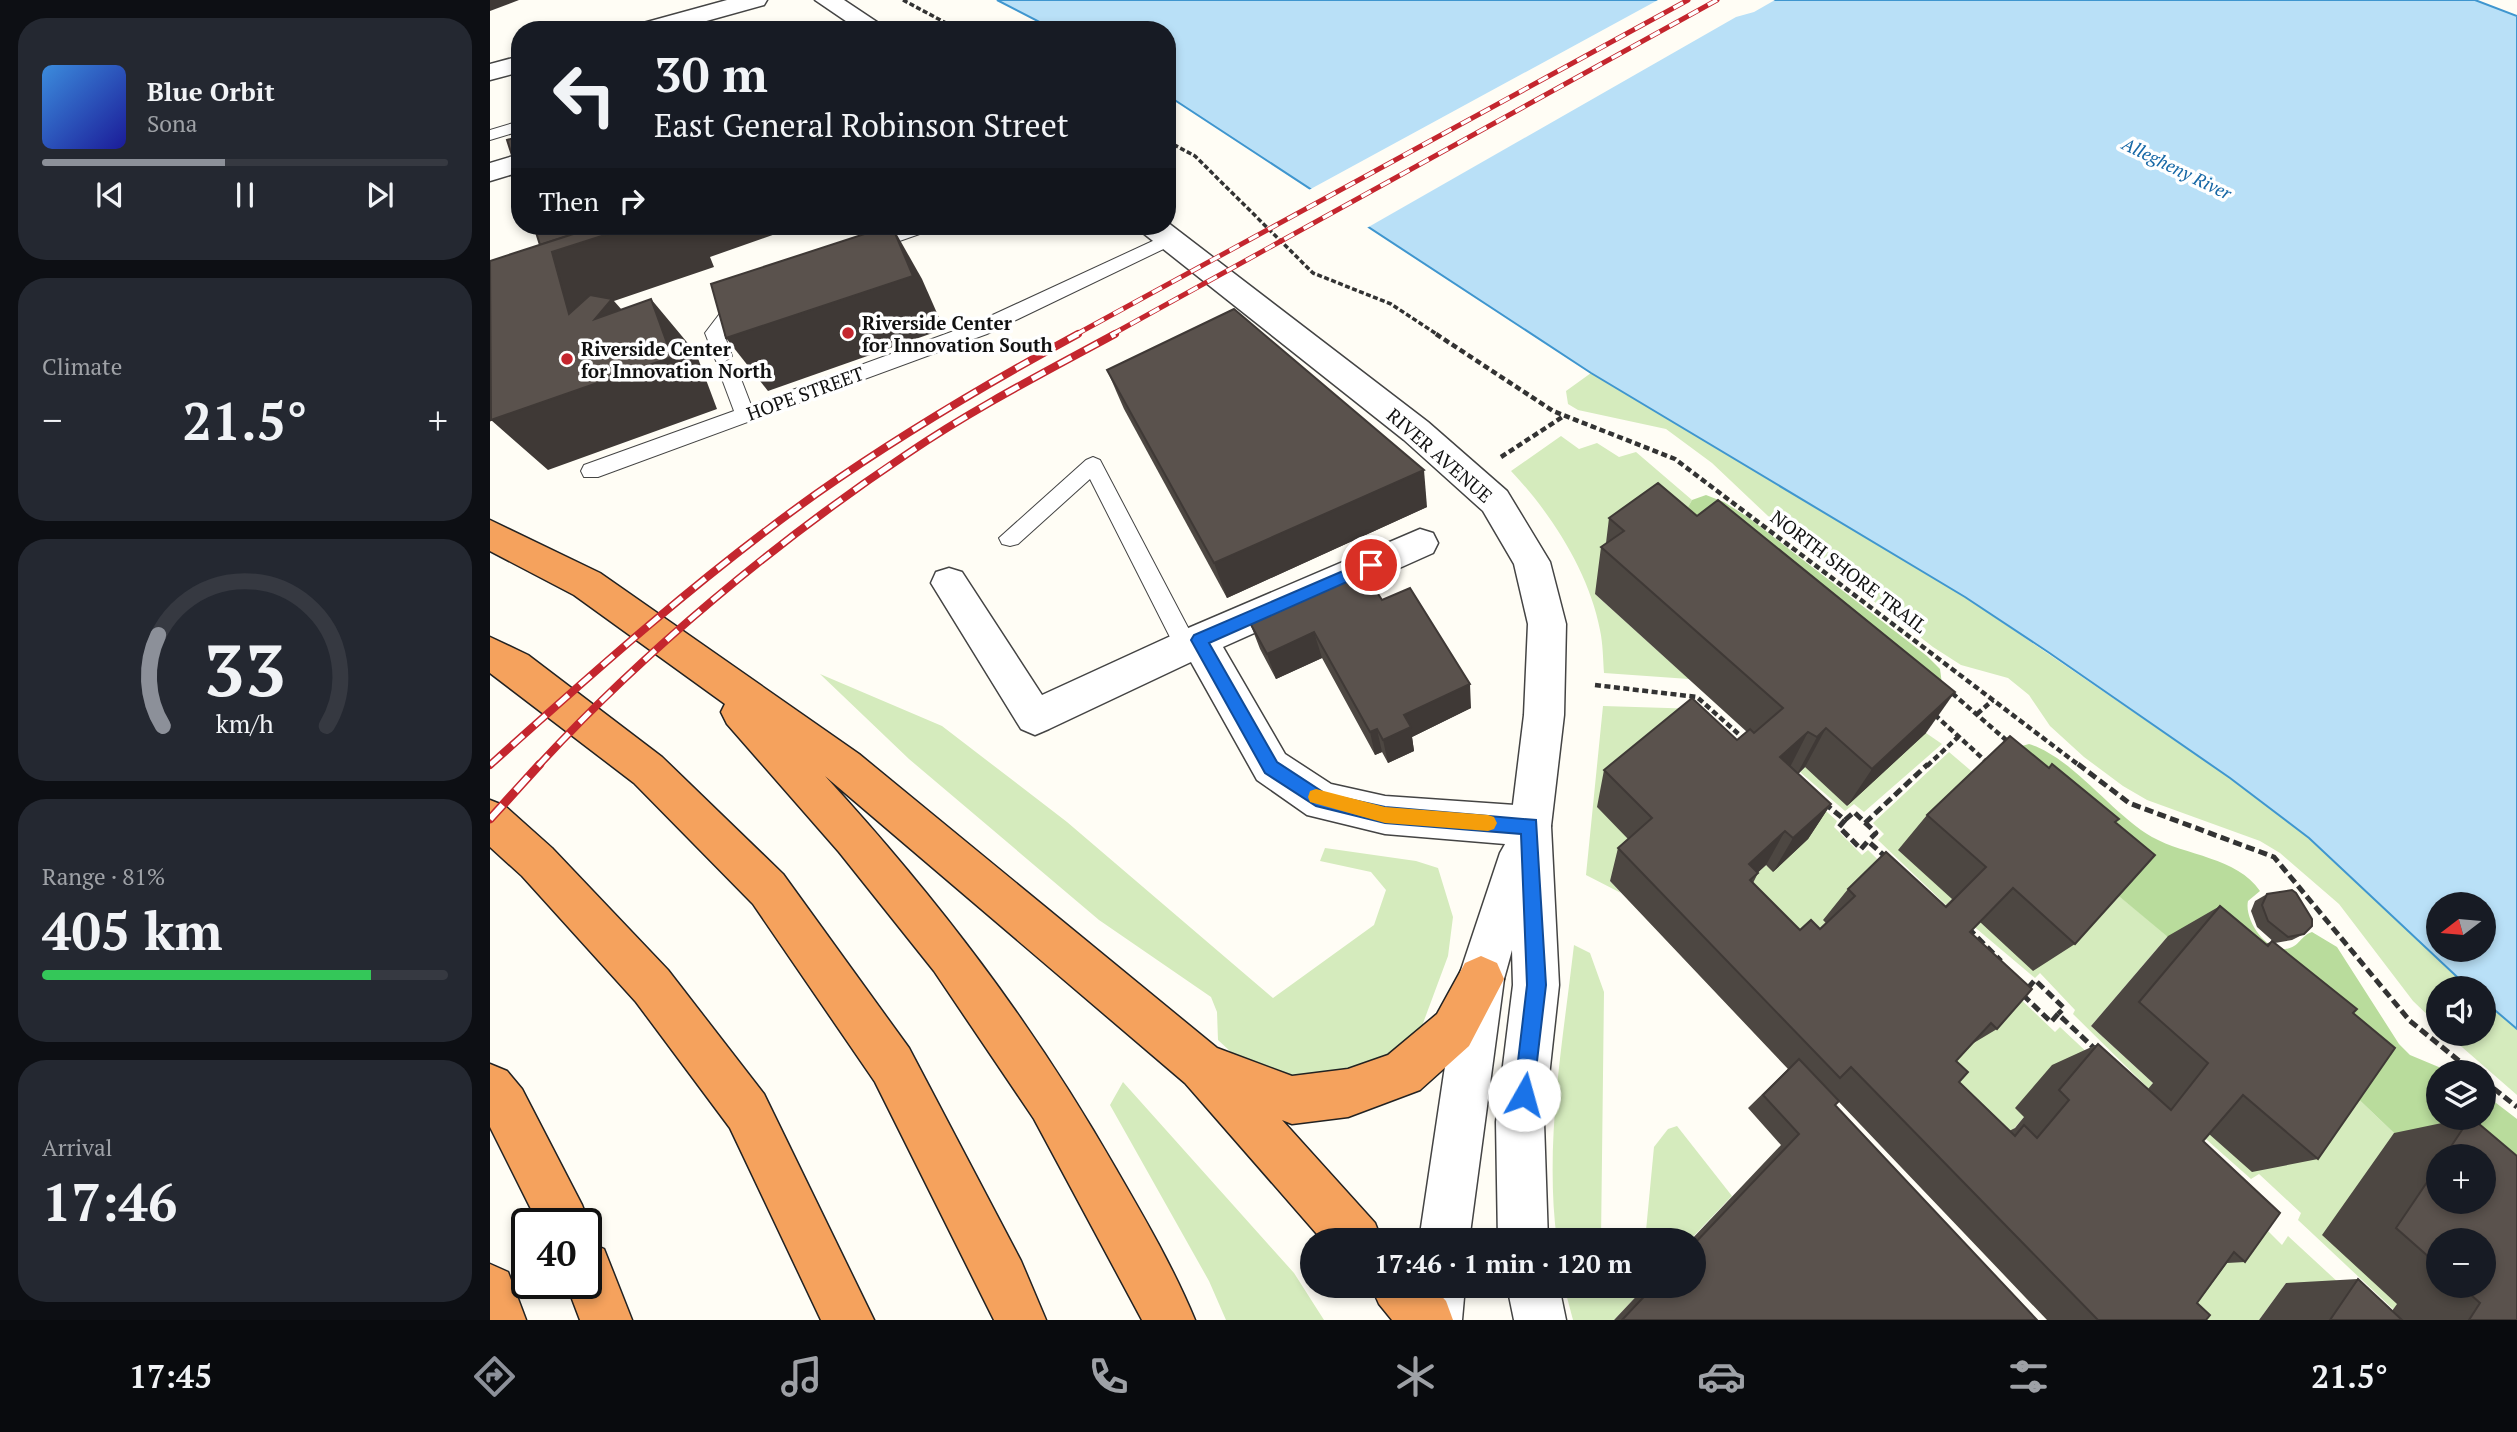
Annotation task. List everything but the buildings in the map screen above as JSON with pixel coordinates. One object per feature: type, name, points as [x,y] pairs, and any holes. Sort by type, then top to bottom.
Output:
[{"type":"highway","points":[[490,534],[587,584],[845,767],[1202,1066],[1345,1228]]},
{"type":"highway","points":[[490,653],[514,667],[648,770],[768,889],[892,1065],[1003,1279],[1020,1320]]},
{"type":"highway","points":[[697,664],[854,838],[950,955],[1051,1102],[1148,1273],[1169,1320]]},
{"type":"highway","points":[[490,820],[537,862],[652,986],[747,1111],[848,1320]]},
{"type":"highway","points":[[1202,1066],[1292,1100],[1348,1093],[1403,1073],[1443,1039],[1453,1030],[1481,979]]},
{"type":"highway","points":[[490,1088],[505,1106],[556,1208]]},
{"type":"highway","points":[[490,1290],[500,1320]]},
{"type":"highway","points":[[1408,1298],[1427,1320]]},
{"type":"highway","points":[[600,1299],[606,1320]]},
{"type":"street","points":[[678,21],[755,0]]},
{"type":"street","points":[[827,0],[862,21]]},
{"type":"street","points":[[490,72],[511,66]]},
{"type":"street","points":[[490,172],[511,166]]},
{"type":"street","name":"RIVER AVENUE","points":[[1166,235],[1416,431],[1495,501],[1532,562],[1547,624],[1544,715],[1530,826]]},
{"type":"street","points":[[948,583],[1035,717],[1193,643],[1420,543]]},
{"type":"street","points":[[1193,643],[1271,767],[1322,801],[1385,815],[1530,826]]},
{"type":"street","points":[[1446,1228],[1481,979],[1530,826]]},
{"type":"street","points":[[1523,1228],[1520,1122],[1536,985],[1530,826]]},
{"type":"street","points":[[1436,1320],[1438,1298]]},
{"type":"street","points":[[1535,1298],[1540,1320]]},
{"type":"lane","points":[[490,135],[511,129]]},
{"type":"lane","points":[[846,254],[900,235]]},
{"type":"lane","name":"HOPE STREET","points":[[591,471],[980,329],[1156,235]]},
{"type":"lane","points":[[745,415],[714,332],[738,300],[759,288]]},
{"type":"lane","points":[[1010,538],[1093,465],[1193,643]]},
{"type":"path","points":[[903,0],[942,21]]},
{"type":"path","name":"NORTH SHORE TRAIL","points":[[1176,146],[1195,156],[1313,273],[1391,304],[1553,411],[1675,458],[2129,803],[2274,857],[2410,1021],[2458,1060]]},
{"type":"path","points":[[1469,478],[1565,416]]},
{"type":"path","points":[[1595,685],[1697,697],[1751,745]]},
{"type":"path","points":[[1945,687],[2013,746],[1991,766],[1958,737],[1924,705],[1945,687]]},
{"type":"path","points":[[1977,714],[1993,700]]},
{"type":"path","points":[[1865,822],[1958,737]]},
{"type":"path","points":[[1816,796],[1844,820]]},
{"type":"path","points":[[1854,812],[1865,822],[1876,833],[1861,849],[1839,827],[1854,812]]},
{"type":"path","points":[[1868,841],[1896,866]]},
{"type":"path","points":[[1968,928],[2011,971]]},
{"type":"path","points":[[2020,979],[2028,988]]},
{"type":"path","points":[[2035,980],[2064,1008],[2058,1014],[2051,1022],[2023,995],[2035,980]]},
{"type":"path","points":[[2058,1014],[2106,1059]]},
{"type":"path","points":[[2496,1090],[2517,1107]]},
{"type":"green space","points":[[1591,373],[1965,597],[2230,778],[2309,838],[2426,948],[2426,962],[2441,962],[2456,976],[2426,976],[2426,1013],[2413,1001],[2339,904],[2280,853],[2260,841],[2147,800],[2123,786],[2084,757],[2050,726],[2029,695],[2008,678],[1961,665],[1933,647],[1787,534],[1712,463],[1666,429],[1578,410],[1568,404],[1566,391]]},
{"type":"green space","points":[[1561,436],[1579,449],[1597,443],[1619,457],[1636,452],[1692,500],[1688,507],[1690,513],[1595,594],[1689,679],[1604,673],[1601,635],[1595,608],[1578,565],[1554,524],[1511,471]]},
{"type":"green space","points":[[1706,495],[1724,502],[1749,518],[1927,656],[1940,669],[1942,684],[1690,513],[1688,507],[1692,500]]},
{"type":"green space","points":[[820,674],[942,726],[1067,822],[1273,998],[1374,925],[1386,890],[1371,872],[1320,861],[1325,848],[1416,861],[1438,868],[1453,917],[1448,956],[1422,1026],[1399,1052],[1323,1080],[1259,1078],[1218,1040],[1217,1012],[1211,997],[1099,920],[909,759]]},
{"type":"green space","points":[[1603,706],[1700,709],[1641,853],[1610,881],[1621,893],[1586,875]]},
{"type":"green space","points":[[1926,733],[1942,744],[1864,812],[1854,804],[1845,811],[1800,772],[1805,767]]},
{"type":"green space","points":[[2029,744],[2061,761],[2152,837],[2225,864],[2250,880],[2260,891],[2248,901],[2249,916],[2263,939],[2270,945],[2290,948],[2312,932],[2337,947],[2399,1044],[2410,1055],[2426,1062],[2426,1130],[2496,1130],[2496,1103],[2517,1119],[2517,1230],[2496,1185],[2496,1144],[2426,1144],[2426,1150],[2394,1133],[2327,1069],[2109,888],[2018,747]]},
{"type":"green space","points":[[1949,752],[1976,775],[1952,899],[1946,905],[1878,840],[1884,834],[1873,823]]},
{"type":"green space","points":[[1785,774],[1837,821],[1834,827],[1862,855],[1868,850],[1935,916],[1829,927],[1797,957],[1732,897],[1766,865],[1773,871]]},
{"type":"green space","points":[[2109,888],[2168,936],[2091,1026],[2153,1083],[2149,1089],[2073,1014],[2075,1010],[2040,973],[2035,978],[1971,924]]},
{"type":"green space","points":[[1574,945],[1590,953],[1604,992],[1601,1228],[1556,1228],[1553,1167],[1560,1055]]},
{"type":"green space","points":[[2014,993],[2055,1032],[2060,1027],[2139,1101],[2024,1117],[1994,1152],[1923,1100],[1953,1045]]},
{"type":"green space","points":[[2496,1011],[2517,1029],[2517,1095],[2496,1077],[2496,1060],[2477,1060],[2461,1046],[2496,1046]]},
{"type":"green space","points":[[2327,1069],[2394,1133],[2397,1304],[2394,1310],[2298,1220],[2301,1213],[2259,1174],[2251,1179],[2181,1117]]},
{"type":"green space","points":[[1123,1082],[1294,1273],[1300,1282],[1300,1298],[1310,1298],[1324,1320],[1226,1320],[1209,1281],[1110,1105]]},
{"type":"green space","points":[[1677,1126],[1732,1196],[1701,1228],[1646,1228],[1654,1147],[1668,1129]]},
{"type":"green space","points":[[2236,1199],[2282,1245],[2288,1236],[2379,1320],[2286,1283],[2259,1320],[2145,1320]]},
{"type":"green space","points":[[1567,1298],[1635,1298],[1614,1320],[1573,1320]]},
{"type":"water","name":"Allegheny River","points":[[997,0],[2475,0],[2517,16],[2517,1029],[2496,1011],[2496,976],[2456,976],[2441,962],[2496,962],[2496,892],[2426,892],[2426,948],[2309,838],[2230,778],[1965,597],[1591,373],[1176,101],[1176,21],[1038,21]]},
{"type":"pier","points":[[1658,0],[1775,0],[1754,12],[1736,17],[1365,229],[1307,191]]},
{"type":"railway","points":[[1075,335],[1688,0]]},
{"type":"railway","points":[[1111,335],[1717,0]]},
{"type":"railway","points":[[490,765],[690,591],[773,525],[945,410],[1078,334]]},
{"type":"railway","points":[[538,766],[579,723],[667,640],[761,560],[858,487],[1010,391],[1115,334]]},
{"type":"railway","points":[[490,819],[540,764]]},
{"type":"slow traffic","points":[[1316,797],[1322,801],[1385,815],[1488,823]]},
{"type":"place","name":"Riverside Center for Innovation South","points":[[848,333]]},
{"type":"place","name":"Riverside Center for Innovation North","points":[[567,359]]},
{"type":"route","points":[[1371,565],[1199,640],[1271,767],[1322,801],[1385,815],[1530,826],[1536,985],[1524,1095]]}]
